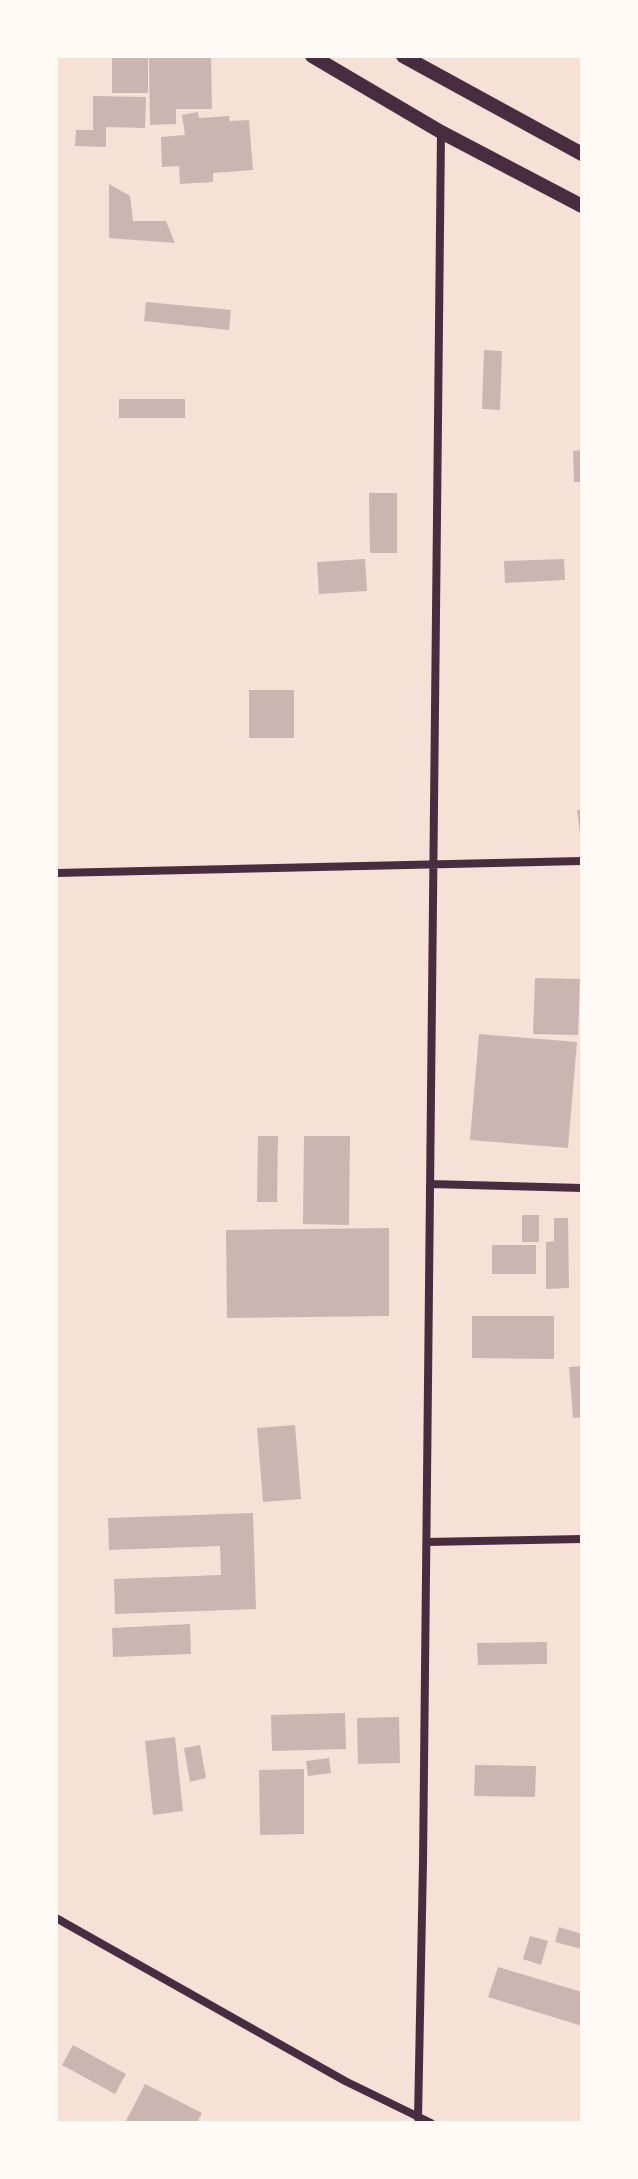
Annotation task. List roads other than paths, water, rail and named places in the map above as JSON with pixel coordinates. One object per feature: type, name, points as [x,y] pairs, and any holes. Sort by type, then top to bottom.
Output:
[{"type":"street","points":[[312,56],[441,132],[582,206]]},
{"type":"street","points":[[403,56],[582,154]]},
{"type":"street","points":[[418,2118],[441,132]]},
{"type":"street","points":[[56,873],[582,861]]},
{"type":"street","points":[[430,1184],[582,1188]]},
{"type":"street","points":[[427,1542],[582,1539]]},
{"type":"street","points":[[56,1918],[345,2081],[431,2123]]}]
